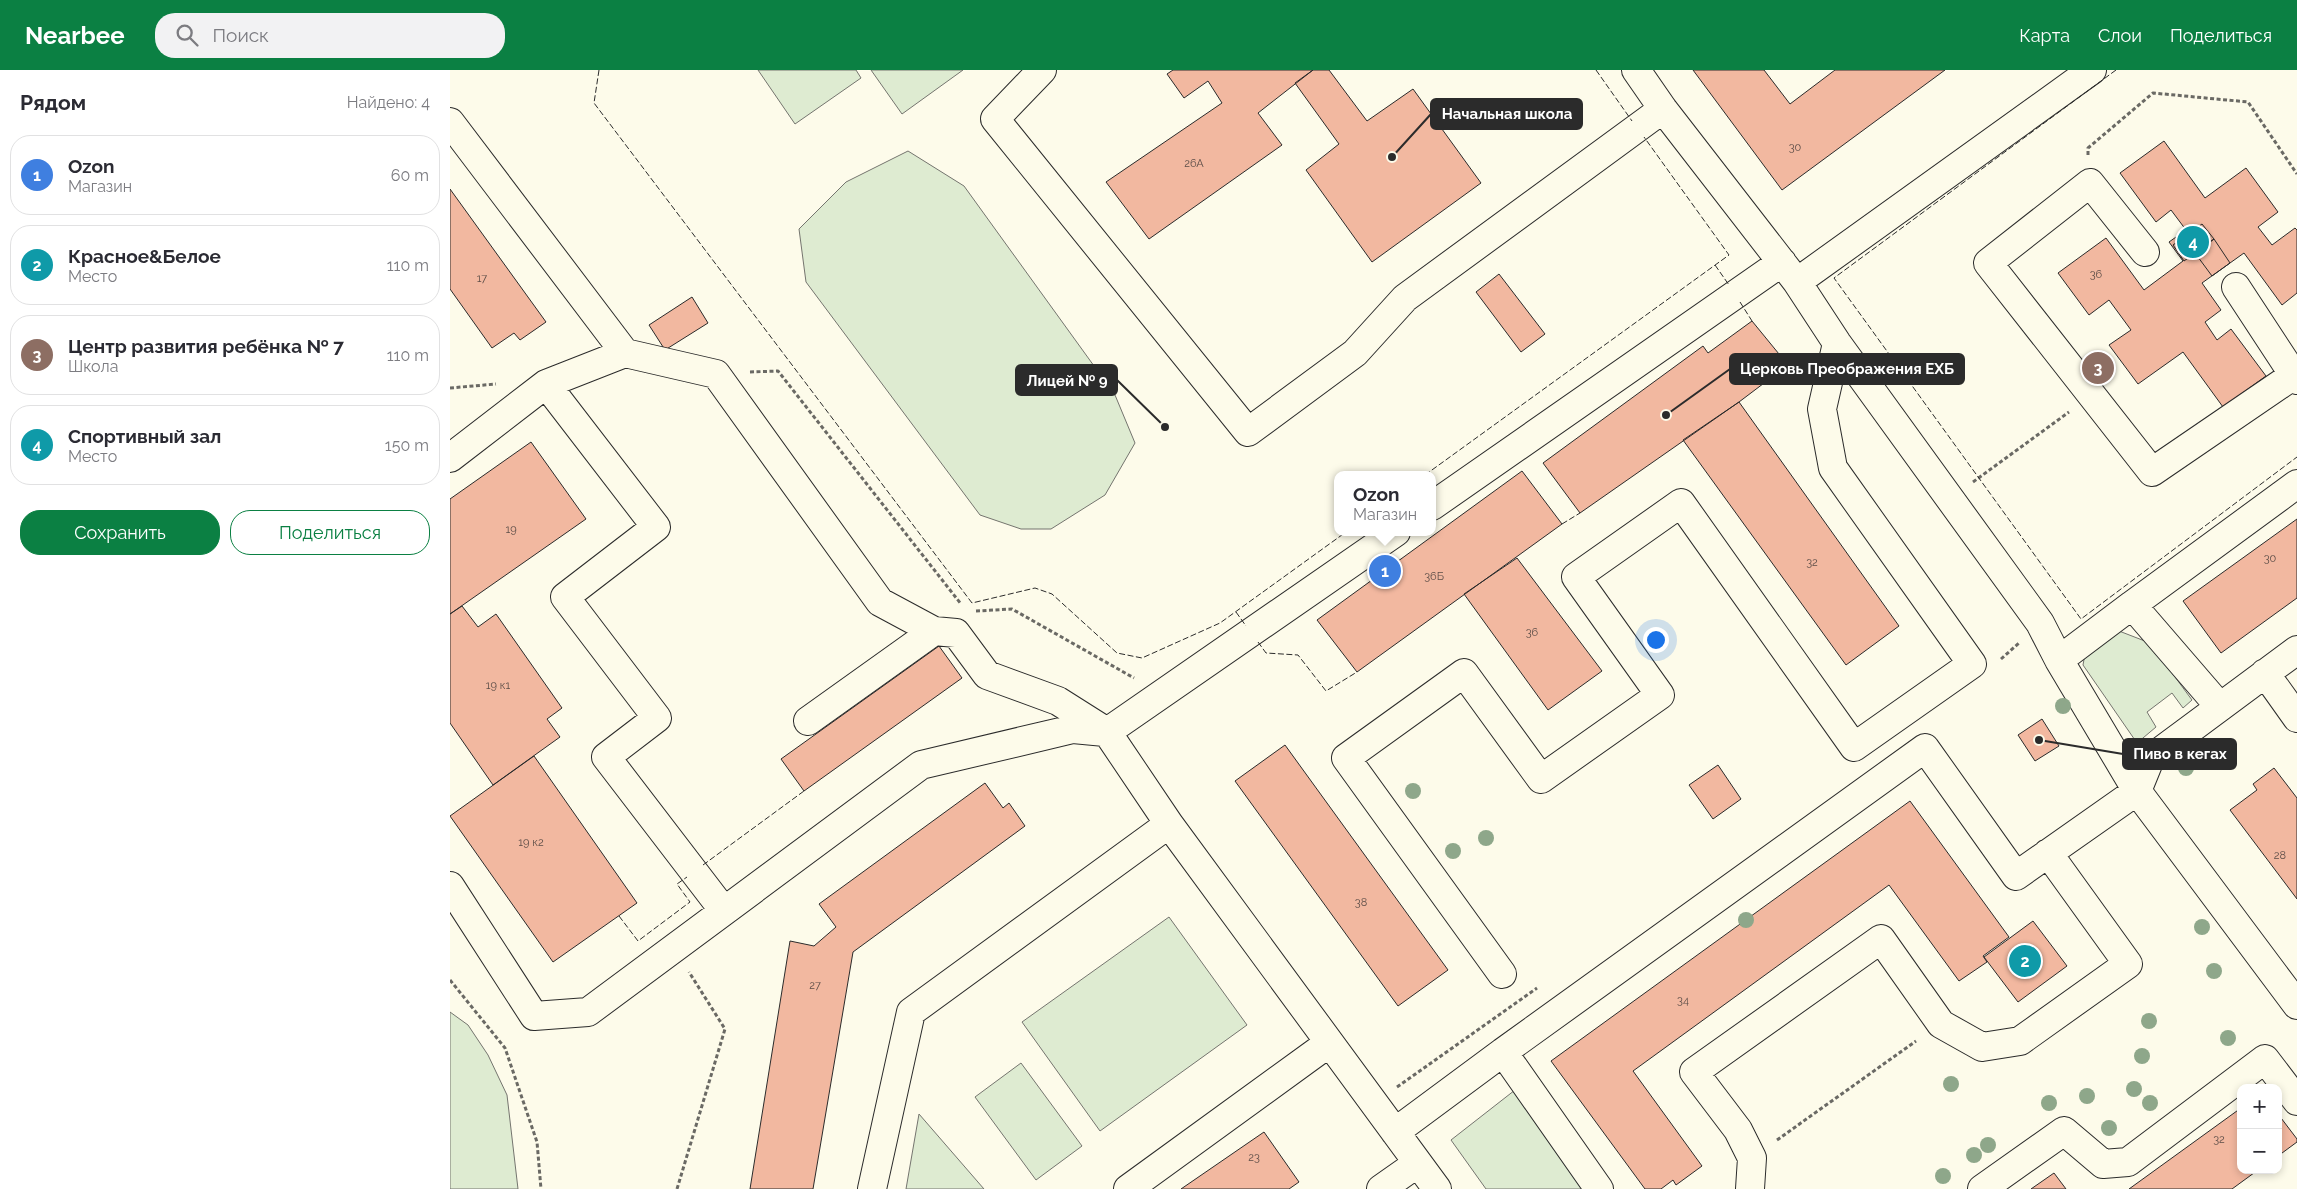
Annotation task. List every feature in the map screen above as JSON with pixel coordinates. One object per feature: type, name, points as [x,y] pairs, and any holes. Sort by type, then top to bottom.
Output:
[{"type":"lane","points":[[1042,70],[995,119],[1248,432],[1354,353],[1405,298],[1663,109]]},
{"type":"lane","points":[[1636,70],[1663,109],[1790,272],[1837,343],[2040,623],[2059,660],[2138,791],[2297,1005]]},
{"type":"lane","points":[[1436,503],[1790,272],[2092,70]]},
{"type":"lane","points":[[450,122],[625,353]]},
{"type":"lane","points":[[2145,252],[2090,183],[1988,263],[2152,472],[2295,378],[2236,287]]},
{"type":"lane","points":[[1502,974],[1346,758],[1464,673],[1541,779],[1660,695],[1576,577],[1681,503],[1854,747],[1972,664],[1833,468],[1822,409],[1837,343]]},
{"type":"lane","points":[[450,458],[546,384],[625,353],[716,374],[880,602],[934,631],[956,633],[987,675],[1058,700],[1107,732],[1169,824],[1438,1189]]},
{"type":"lane","points":[[546,384],[656,528],[564,597],[657,718],[606,757],[724,911]]},
{"type":"lane","points":[[2059,660],[2132,604],[2297,484]]},
{"type":"lane","points":[[450,886],[534,1016],[588,1012],[921,765],[1073,729],[1107,732],[1390,536]]},
{"type":"lane","points":[[2132,604],[2220,707]]},
{"type":"lane","points":[[808,721],[934,631]]},
{"type":"lane","points":[[1395,1132],[1924,748],[2016,876],[2138,791],[2150,759],[2297,650]]},
{"type":"lane","points":[[2265,673],[2297,718]]},
{"type":"lane","points":[[872,1189],[911,1012],[1169,824]]},
{"type":"lane","points":[[1750,1189],[1752,1158],[1738,1130],[1694,1072],[1881,939],[1942,1024],[1982,1047],[2020,1041],[2128,964],[2048,853]]},
{"type":"lane","points":[[1128,1189],[1329,1043]]},
{"type":"lane","points":[[1503,1052],[1599,1189]]},
{"type":"lane","points":[[1982,1189],[2064,1131],[2103,1164],[2128,1162],[2265,1059],[2297,1101]]},
{"type":"lane","points":[[1381,1189],[1418,1163]]},
{"type":"path","points":[[2090,183],[2088,148],[2154,93],[2248,102],[2297,174]]},
{"type":"path","points":[[716,374],[778,371],[967,611],[1012,608],[1163,694]]},
{"type":"path","points":[[1950,499],[2092,395]]},
{"type":"path","points":[[674,948],[725,1029],[677,1189]]},
{"type":"path","points":[[450,980],[505,1048],[537,1142],[541,1189]]},
{"type":"path","points":[[1752,1158],[1942,1024]]},
{"type":"green space","points":[[758,70],[856,70],[861,78],[795,124]]},
{"type":"green space","points":[[871,70],[963,70],[902,114]]},
{"type":"green space","points":[[908,151],[964,186],[1115,395],[1135,443],[1105,495],[1051,529],[1021,529],[980,515],[806,282],[799,229],[846,182]]},
{"type":"green space","points":[[2119,631],[2150,643],[2192,700],[2183,708],[2172,693],[2147,712],[2156,727],[2137,743],[2083,665],[2085,654]]},
{"type":"green space","points":[[1169,917],[1247,1025],[1100,1131],[1022,1022]]},
{"type":"green space","points":[[450,1012],[468,1025],[488,1055],[507,1095],[518,1189],[450,1189]]},
{"type":"green space","points":[[1021,1063],[1082,1146],[1036,1180],[975,1097]]},
{"type":"green space","points":[[1515,1090],[1585,1189],[1486,1189],[1451,1140]]},
{"type":"green space","points":[[919,1114],[984,1189],[906,1189]]},
{"type":"building","points":[[1173,70],[1313,70],[1258,113],[1282,145],[1149,239],[1106,182],[1222,103],[1208,81],[1184,98],[1167,74]]},
{"type":"building","points":[[1313,70],[1329,70],[1367,121],[1413,89],[1481,183],[1372,262],[1306,170],[1339,144],[1295,83]]},
{"type":"building","points":[[1693,70],[1764,70],[1790,104],[1835,70],[1945,70],[1782,190]]},
{"type":"building","points":[[2164,141],[2205,198],[2246,168],[2278,212],[2258,227],[2272,245],[2295,228],[2297,230],[2297,293],[2282,305],[2244,253],[2202,283],[2221,310],[2205,322],[2217,340],[2231,329],[2266,376],[2223,407],[2183,352],[2138,384],[2109,345],[2131,330],[2109,300],[2089,315],[2058,273],[2106,238],[2144,290],[2183,261],[2169,242],[2186,230],[2171,210],[2156,222],[2120,173]]},
{"type":"building","points":[[450,189],[546,322],[520,340],[514,333],[492,348],[450,289]]},
{"type":"building","points":[[2202,224],[2214,239],[2184,261],[2173,245]]},
{"type":"building","points":[[2214,239],[2230,263],[2212,276],[2195,253]]},
{"type":"building","points":[[1499,274],[1545,334],[1521,352],[1476,292]]},
{"type":"building","points":[[692,297],[708,323],[665,350],[649,325]]},
{"type":"building","points":[[1752,321],[1788,365],[1739,402],[1580,513],[1543,463],[1703,346],[1708,353]]},
{"type":"building","points":[[1739,402],[1899,626],[1846,665],[1683,440]]},
{"type":"building","points":[[531,442],[586,519],[450,614],[450,499]]},
{"type":"building","points":[[1522,471],[1562,524],[1357,672],[1317,620],[1433,536],[1436,536],[1436,534]]},
{"type":"building","points":[[2297,519],[2297,598],[2221,653],[2183,601]]},
{"type":"building","points":[[1517,558],[1602,671],[1548,710],[1464,594]]},
{"type":"building","points":[[462,606],[478,627],[496,614],[562,708],[547,719],[560,737],[493,785],[450,723],[450,614]]},
{"type":"building","points":[[939,646],[962,678],[804,791],[781,759]]},
{"type":"building","points":[[2042,719],[2059,746],[2035,761],[2018,735]]},
{"type":"building","points":[[1285,745],[1448,970],[1398,1006],[1235,781]]},
{"type":"building","points":[[534,756],[637,903],[553,962],[450,816]]},
{"type":"building","points":[[1718,765],[1741,799],[1713,819],[1689,785]]},
{"type":"building","points":[[2274,768],[2297,798],[2297,899],[2230,810],[2257,790],[2253,784]]},
{"type":"building","points":[[985,783],[1003,808],[1009,803],[1025,826],[853,952],[813,1189],[750,1189],[790,941],[814,946],[836,927],[819,904]]},
{"type":"building","points":[[1910,801],[2009,937],[1983,956],[1987,962],[1959,981],[1889,885],[1633,1071],[1702,1166],[1676,1185],[1673,1180],[1661,1189],[1645,1189],[1551,1061]]},
{"type":"building","points":[[2033,921],[2067,966],[2018,1002],[1984,957]]},
{"type":"building","points":[[2237,1111],[2237,1174],[2253,1174],[2232,1189],[2129,1189]]},
{"type":"building","points":[[2282,1119],[2297,1139],[2297,1142],[2282,1153]]},
{"type":"building","points":[[1264,1132],[1299,1182],[1289,1189],[1181,1189]]},
{"type":"building","points":[[2054,1173],[2066,1189],[2031,1189]]},
{"type":"fence","points":[[599,70],[594,103],[972,603],[1035,588],[1052,594],[1117,653],[1142,658],[1220,623],[1340,536]]},
{"type":"fence","points":[[1596,70],[1632,121]]},
{"type":"fence","points":[[2116,70],[1834,278],[2081,619],[2297,457]]},
{"type":"fence","points":[[1431,471],[1729,255],[1644,137]]},
{"type":"fence","points":[[1715,265],[1729,285]]},
{"type":"fence","points":[[1740,302],[1752,321]]},
{"type":"fence","points":[[1562,524],[1580,513]]},
{"type":"fence","points":[[1236,612],[1246,626]]},
{"type":"fence","points":[[1258,642],[1266,653],[1298,655],[1326,691],[1357,672]]},
{"type":"fence","points":[[703,865],[804,791]]},
{"type":"fence","points":[[619,916],[638,941],[690,902],[677,884],[687,877]]},
{"type":"place","name":"Начальная школа","points":[[1392,157]]},
{"type":"place","name":"Спортивный зал","points":[[2193,242]]},
{"type":"place","name":"Центр развития ребёнка № 7","points":[[2098,368]]},
{"type":"place","name":"Церковь Преображения ЕХБ","points":[[1666,415]]},
{"type":"place","name":"Лицей № 9","points":[[1165,427]]},
{"type":"place","name":"Ozon","points":[[1385,571]]},
{"type":"place","name":"Пиво в кегах","points":[[2039,740]]},
{"type":"place","name":"Красное&Белое","points":[[2025,961]]}]
